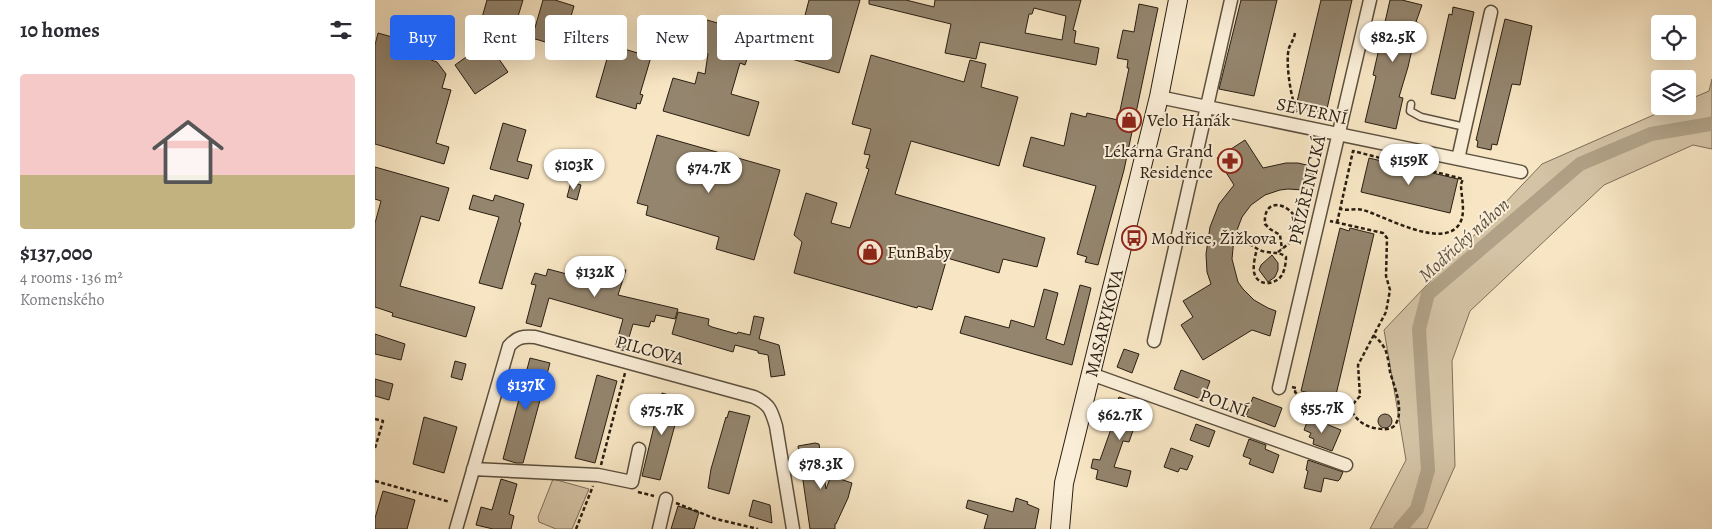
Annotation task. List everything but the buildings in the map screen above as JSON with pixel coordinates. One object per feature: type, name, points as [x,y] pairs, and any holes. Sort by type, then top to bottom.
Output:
[{"type":"street","name":"MASARYKOVA","points":[[1060,529],[1064,484],[1159,97],[1178,0]]},
{"type":"street","points":[[1154,341],[1231,0]]},
{"type":"street","name":"PŘÍZŘENICKÁ","points":[[1279,386],[1370,0]]},
{"type":"street","points":[[1458,159],[1491,12]]},
{"type":"street","name":"SEVERNÍ","points":[[1159,97],[1521,172]]},
{"type":"street","name":"PILCOVA","points":[[473,469],[509,346],[515,339],[524,336],[535,337],[754,397],[764,402],[772,410],[793,529]]},
{"type":"street","name":"POLNÍ","points":[[1091,374],[1346,465]]},
{"type":"street","points":[[456,529],[473,469],[598,475],[631,482],[639,450]]},
{"type":"street","points":[[659,529],[666,499]]},
{"type":"lane","points":[[1411,104],[1410,111],[1421,118],[1465,127]]},
{"type":"path","points":[[1295,33],[1293,42],[1289,47],[1289,57],[1292,100],[1297,112]]},
{"type":"path","points":[[1337,222],[1353,151],[1463,179],[1461,184],[1461,220],[1455,229],[1444,234],[1435,234],[1400,224],[1363,210],[1349,211],[1341,209]]},
{"type":"path","points":[[1277,252],[1282,249],[1295,236],[1296,221],[1285,206],[1277,204],[1270,207],[1264,218],[1265,224],[1280,235],[1282,249]]},
{"type":"path","points":[[1279,386],[1296,388],[1295,392],[1301,398],[1323,405],[1344,408],[1349,406],[1360,396],[1358,365],[1386,312],[1390,290],[1386,276],[1387,238],[1383,233],[1319,218]]},
{"type":"path","points":[[1231,237],[1265,252],[1277,252],[1286,257],[1283,273],[1271,284],[1259,280],[1254,274],[1257,249]]},
{"type":"path","points":[[1349,406],[1359,422],[1369,427],[1381,430],[1391,429],[1396,424],[1399,406],[1386,350],[1380,340],[1373,335]]},
{"type":"path","points":[[576,529],[598,475],[628,362]]},
{"type":"path","points":[[375,419],[383,421],[375,448]]},
{"type":"path","points":[[375,481],[462,506]]},
{"type":"path","points":[[631,482],[629,490],[666,499],[716,519],[758,529]]},
{"type":"shaded area","points":[[1712,79],[1712,149],[1693,145],[1604,185],[1470,311],[1452,361],[1455,466],[1427,529],[1370,529],[1406,460],[1384,330],[1542,164],[1654,115],[1696,115],[1696,97],[1709,91]]},
{"type":"shaded area","points":[[553,479],[589,489],[572,529],[556,529],[539,522],[538,517]]},
{"type":"waterway","name":"Modřický náhon","points":[[1400,529],[1417,509],[1428,470],[1419,329],[1428,294],[1580,164],[1651,134],[1712,123]]},
{"type":"place","name":"Velo Hanák","points":[[1129,120]]},
{"type":"place","name":"Lékárna Grand Residence","points":[[1230,161]]},
{"type":"place","name":"Modřice, Žižkova","points":[[1134,238]]},
{"type":"place","name":"FunBaby","points":[[870,252]]}]
